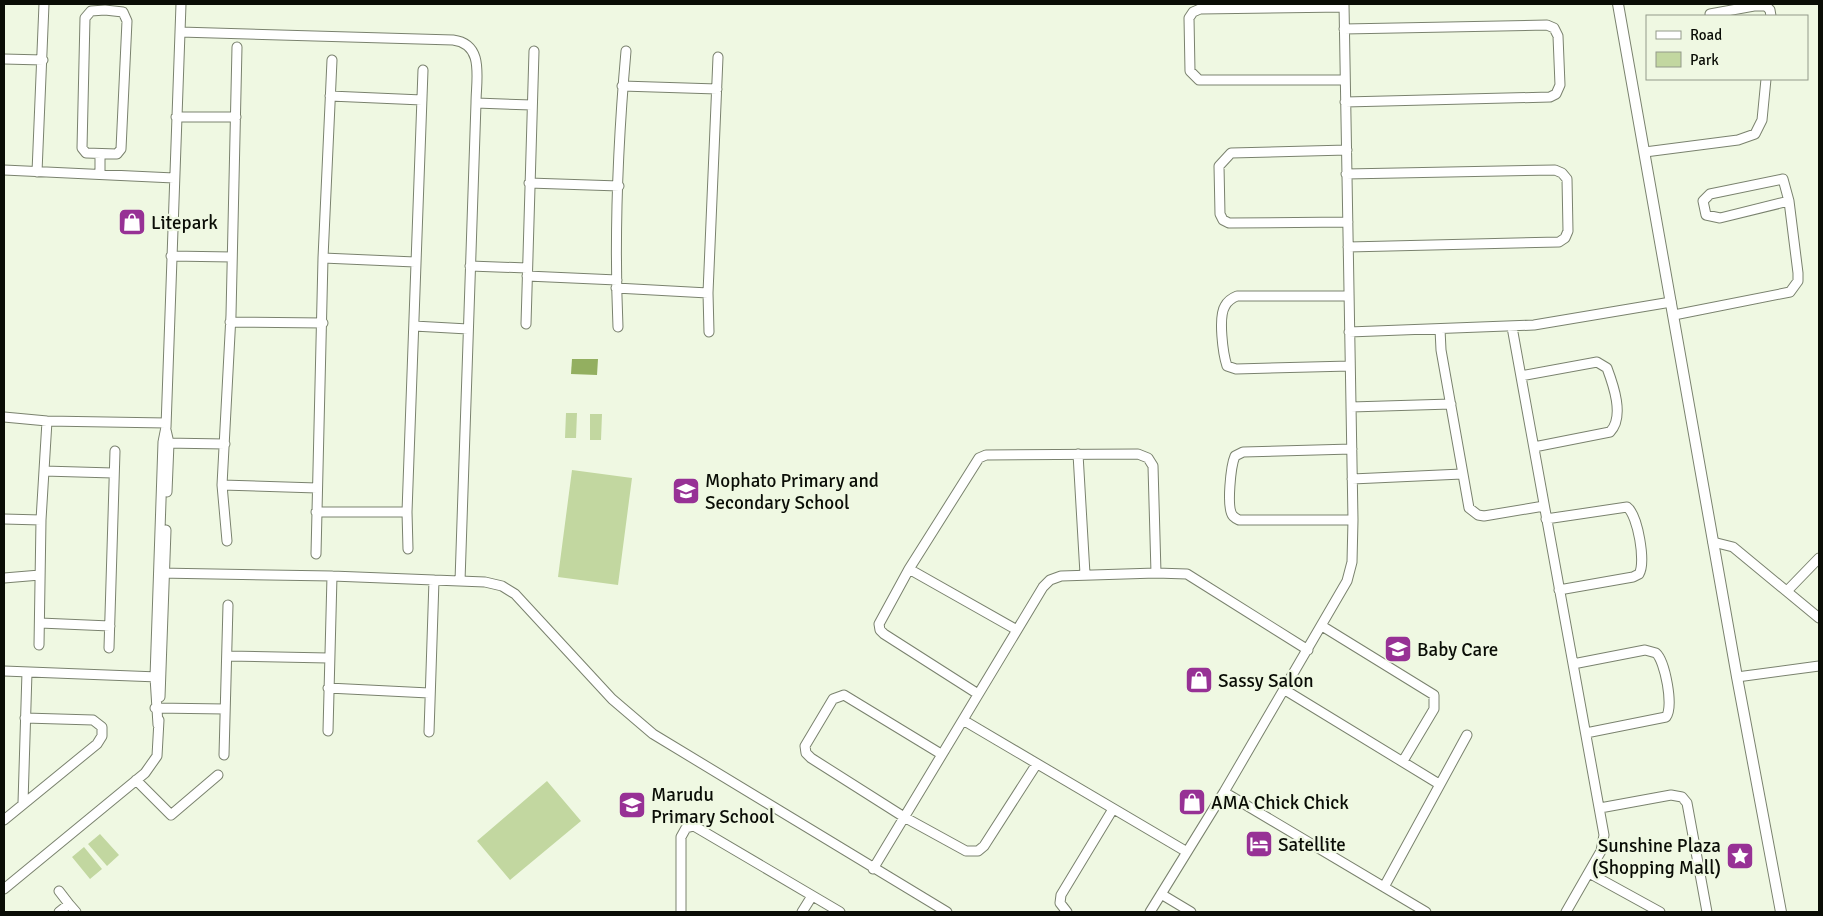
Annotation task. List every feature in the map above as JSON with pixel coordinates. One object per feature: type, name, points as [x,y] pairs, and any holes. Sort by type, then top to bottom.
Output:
[{"type":"street","points":[[37,172],[44,4]]},
{"type":"street","points":[[4,889],[136,780],[155,761],[158,725],[171,256],[181,4]]},
{"type":"street","points":[[1618,4],[1737,677],[1781,912]]},
{"type":"street","points":[[1150,912],[1308,650],[1351,571],[1353,520],[1344,5],[1200,9],[1193,12],[1189,18],[1190,70],[1199,80],[1345,80]]},
{"type":"street","points":[[1710,14],[1761,5],[1770,10],[1771,15]]},
{"type":"street","points":[[105,7],[123,12],[126,21],[121,149],[117,154],[100,155],[86,153],[82,148],[85,18],[91,11],[105,7]]},
{"type":"street","points":[[1344,29],[1547,25],[1554,28],[1558,36],[1560,85],[1556,94],[1550,97],[1345,102]]},
{"type":"street","points":[[180,32],[462,41],[471,47],[477,61],[460,581]]},
{"type":"street","points":[[226,541],[222,485],[230,322],[237,47]]},
{"type":"street","points":[[526,324],[534,51]]},
{"type":"street","points":[[618,327],[619,186],[622,86],[626,51]]},
{"type":"street","points":[[709,332],[708,293],[718,57]]},
{"type":"street","points":[[4,59],[43,60]]},
{"type":"street","points":[[316,554],[324,258],[332,60]]},
{"type":"street","points":[[408,549],[407,512],[423,70]]},
{"type":"street","points":[[1645,152],[1738,140],[1755,134],[1762,120],[1766,80]]},
{"type":"street","points":[[622,86],[717,88]]},
{"type":"street","points":[[330,96],[422,100]]},
{"type":"street","points":[[476,103],[532,105]]},
{"type":"street","points":[[176,117],[236,117]]},
{"type":"street","points":[[1347,150],[1231,154],[1220,166],[1220,214],[1223,220],[1229,223],[1348,222]]},
{"type":"street","points":[[100,155],[100,174]]},
{"type":"street","points":[[4,170],[174,178]]},
{"type":"street","points":[[1346,174],[1554,170],[1562,173],[1566,179],[1568,232],[1565,238],[1559,242],[1348,247]]},
{"type":"street","points":[[1674,315],[1790,292],[1798,281],[1798,273],[1789,201],[1786,183],[1780,179],[1710,194],[1704,201],[1706,215],[1720,218],[1789,201]]},
{"type":"street","points":[[529,182],[619,186]]},
{"type":"street","points":[[171,256],[232,257]]},
{"type":"street","points":[[324,258],[415,262]]},
{"type":"street","points":[[470,266],[708,293]]},
{"type":"street","points":[[1348,296],[1237,296],[1225,306],[1222,314],[1224,356],[1227,366],[1236,369],[1350,366]]},
{"type":"street","points":[[1349,332],[1512,327],[1557,322],[1672,302]]},
{"type":"street","points":[[230,322],[323,323]]},
{"type":"street","points":[[414,326],[468,329]]},
{"type":"street","points":[[1512,327],[1600,808],[1603,845],[1590,873],[1566,912]]},
{"type":"street","points":[[1440,329],[1441,350],[1469,508],[1478,515],[1484,516],[1544,506]]},
{"type":"street","points":[[1521,376],[1597,362],[1607,368],[1614,393],[1617,421],[1615,427],[1610,432],[1534,446]]},
{"type":"street","points":[[1351,407],[1451,404]]},
{"type":"street","points":[[4,417],[47,421],[166,426]]},
{"type":"street","points":[[39,645],[41,520],[47,421]]},
{"type":"street","points":[[166,443],[225,444]]},
{"type":"street","points":[[1352,449],[1243,452],[1235,456],[1232,464],[1230,510],[1233,517],[1239,520],[1353,520]]},
{"type":"street","points":[[109,648],[115,451]]},
{"type":"street","points":[[1078,454],[1085,574]]},
{"type":"street","points":[[978,694],[880,630],[879,621],[909,569],[979,458],[986,456],[1138,454],[1148,458],[1152,466],[1156,573]]},
{"type":"street","points":[[44,471],[113,473]]},
{"type":"street","points":[[1352,479],[1462,474]]},
{"type":"street","points":[[222,485],[317,488]]},
{"type":"street","points":[[1546,519],[1627,507],[1635,516],[1644,564],[1639,574],[1633,577],[1559,590]]},
{"type":"street","points":[[316,512],[407,512]]},
{"type":"street","points":[[4,519],[41,520]]},
{"type":"street","points":[[1713,542],[1734,548],[1819,618]]},
{"type":"street","points":[[1787,591],[1819,558]]},
{"type":"street","points":[[909,569],[1017,630]]},
{"type":"street","points":[[162,573],[332,576],[460,581],[494,583],[509,589],[612,699],[653,734],[947,912]]},
{"type":"street","points":[[874,869],[941,754],[1043,587],[1050,580],[1061,576],[1085,574],[1187,574],[1198,579],[1308,650]]},
{"type":"street","points":[[4,578],[40,575]]},
{"type":"street","points":[[328,732],[328,658],[332,576]]},
{"type":"street","points":[[429,732],[434,580]]},
{"type":"street","points":[[224,755],[228,605]]},
{"type":"street","points":[[40,623],[110,626]]},
{"type":"street","points":[[1322,626],[1434,695],[1434,709],[1403,761]]},
{"type":"street","points":[[1573,664],[1646,650],[1656,653],[1663,662],[1670,707],[1666,717],[1586,733]]},
{"type":"street","points":[[227,656],[328,658]]},
{"type":"street","points":[[1737,677],[1819,666]]},
{"type":"street","points":[[4,671],[158,677]]},
{"type":"street","points":[[23,803],[27,672]]},
{"type":"street","points":[[328,688],[429,693]]},
{"type":"street","points":[[1284,690],[1439,784]]},
{"type":"street","points":[[941,754],[848,696],[836,697],[830,702],[807,742],[806,753],[904,817],[962,850],[978,851],[984,846],[1036,765]]},
{"type":"street","points":[[158,708],[225,709]]},
{"type":"street","points":[[4,820],[97,744],[102,731],[100,724],[93,720],[25,718]]},
{"type":"street","points":[[963,720],[1036,765],[1187,852]]},
{"type":"street","points":[[1384,886],[1467,735]]},
{"type":"street","points":[[136,780],[171,816],[218,775]]},
{"type":"street","points":[[1224,792],[1426,912]]},
{"type":"street","points":[[1600,808],[1671,795],[1685,799],[1707,912]]},
{"type":"street","points":[[1066,912],[1060,903],[1061,895],[1113,810]]},
{"type":"street","points":[[681,912],[681,837],[686,828],[692,826],[701,828],[840,912]]},
{"type":"street","points":[[1590,873],[1660,912]]},
{"type":"street","points":[[59,891],[76,912]]},
{"type":"street","points":[[1161,894],[1191,912]]},
{"type":"street","points":[[802,912],[812,896]]},
{"type":"street","points":[[59,912],[69,904]]},
{"type":"green space","points":[[566,413],[577,413],[576,438],[565,438]]},
{"type":"green space","points":[[590,414],[602,414],[601,440],[590,440]]},
{"type":"green space","points":[[572,470],[632,478],[618,585],[558,577]]},
{"type":"green space","points":[[547,781],[581,821],[510,880],[477,841]]},
{"type":"green space","points":[[100,834],[119,855],[107,866],[88,844]]},
{"type":"green space","points":[[84,847],[102,869],[90,879],[72,857]]},
{"type":"shaded area","points":[[572,359],[598,359],[597,375],[571,374]]},
{"type":"place","name":"Litepark","points":[[132,222]]},
{"type":"place","name":"Mophato Primary and Secondary School","points":[[686,491]]},
{"type":"place","name":"Baby Care","points":[[1398,649]]},
{"type":"place","name":"Sassy Salon","points":[[1199,680]]},
{"type":"place","name":"AMA Chick Chick","points":[[1192,802]]},
{"type":"place","name":"Marudu Primary School","points":[[632,805]]},
{"type":"place","name":"Satellite","points":[[1259,844]]},
{"type":"place","name":"Sunshine Plaza (Shopping Mall)","points":[[1740,856]]}]
